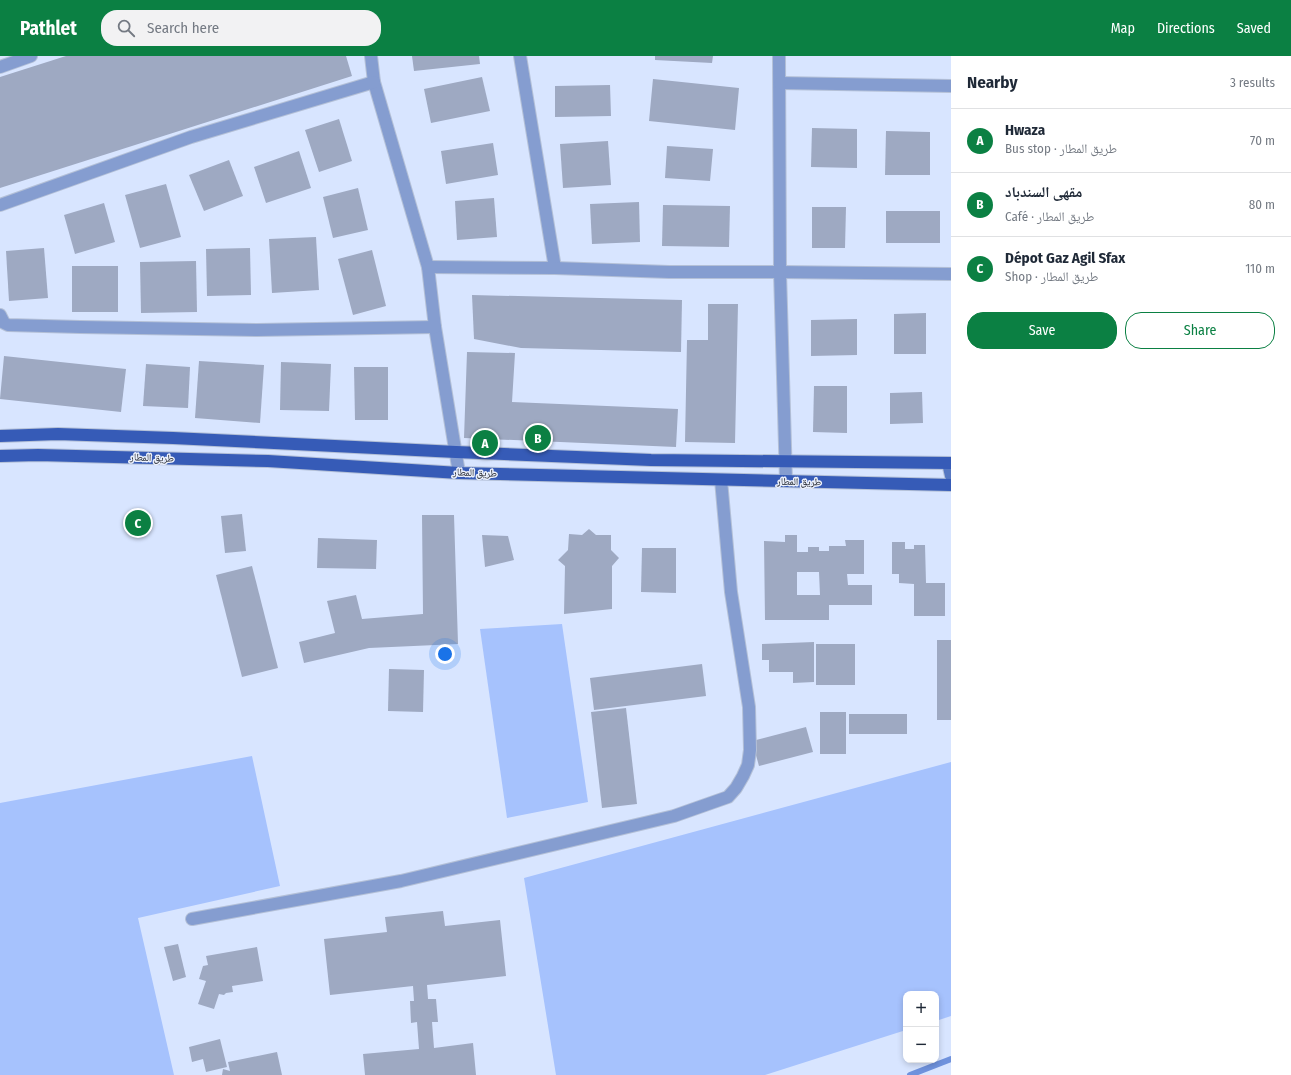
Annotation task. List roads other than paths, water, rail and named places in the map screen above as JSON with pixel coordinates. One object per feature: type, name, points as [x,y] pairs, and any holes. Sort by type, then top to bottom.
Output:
[{"type":"main road","name":"طريق المطار","points":[[0,436],[58,434],[651,460],[949,463]]},
{"type":"main road","name":"طريق المطار","points":[[0,456],[38,454],[268,461],[459,473],[951,485]]},
{"type":"street","points":[[0,67],[31,56]]},
{"type":"street","points":[[371,56],[374,82],[428,267],[435,327],[459,473]]},
{"type":"street","points":[[520,56],[555,268]]},
{"type":"street","points":[[780,56],[780,272],[786,481]]},
{"type":"street","points":[[0,205],[191,137],[374,82]]},
{"type":"street","points":[[780,83],[951,86]]},
{"type":"street","points":[[428,267],[555,268],[669,272],[951,274]]},
{"type":"street","points":[[0,315],[4,323],[8,325],[80,327],[257,330],[435,327]]},
{"type":"street","points":[[949,463],[951,476]]},
{"type":"street","points":[[192,919],[401,881],[674,816],[728,797],[736,788],[748,765],[750,743],[749,707],[731,592],[721,480]]},
{"type":"waterway","points":[[910,1075],[951,1059]]},
{"type":"place","name":"مقهى السندباد","points":[[538,438]]},
{"type":"place","name":"Hwaza","points":[[485,443]]},
{"type":"place","name":"Dépot Gaz Agil Sfax","points":[[138,523]]}]
